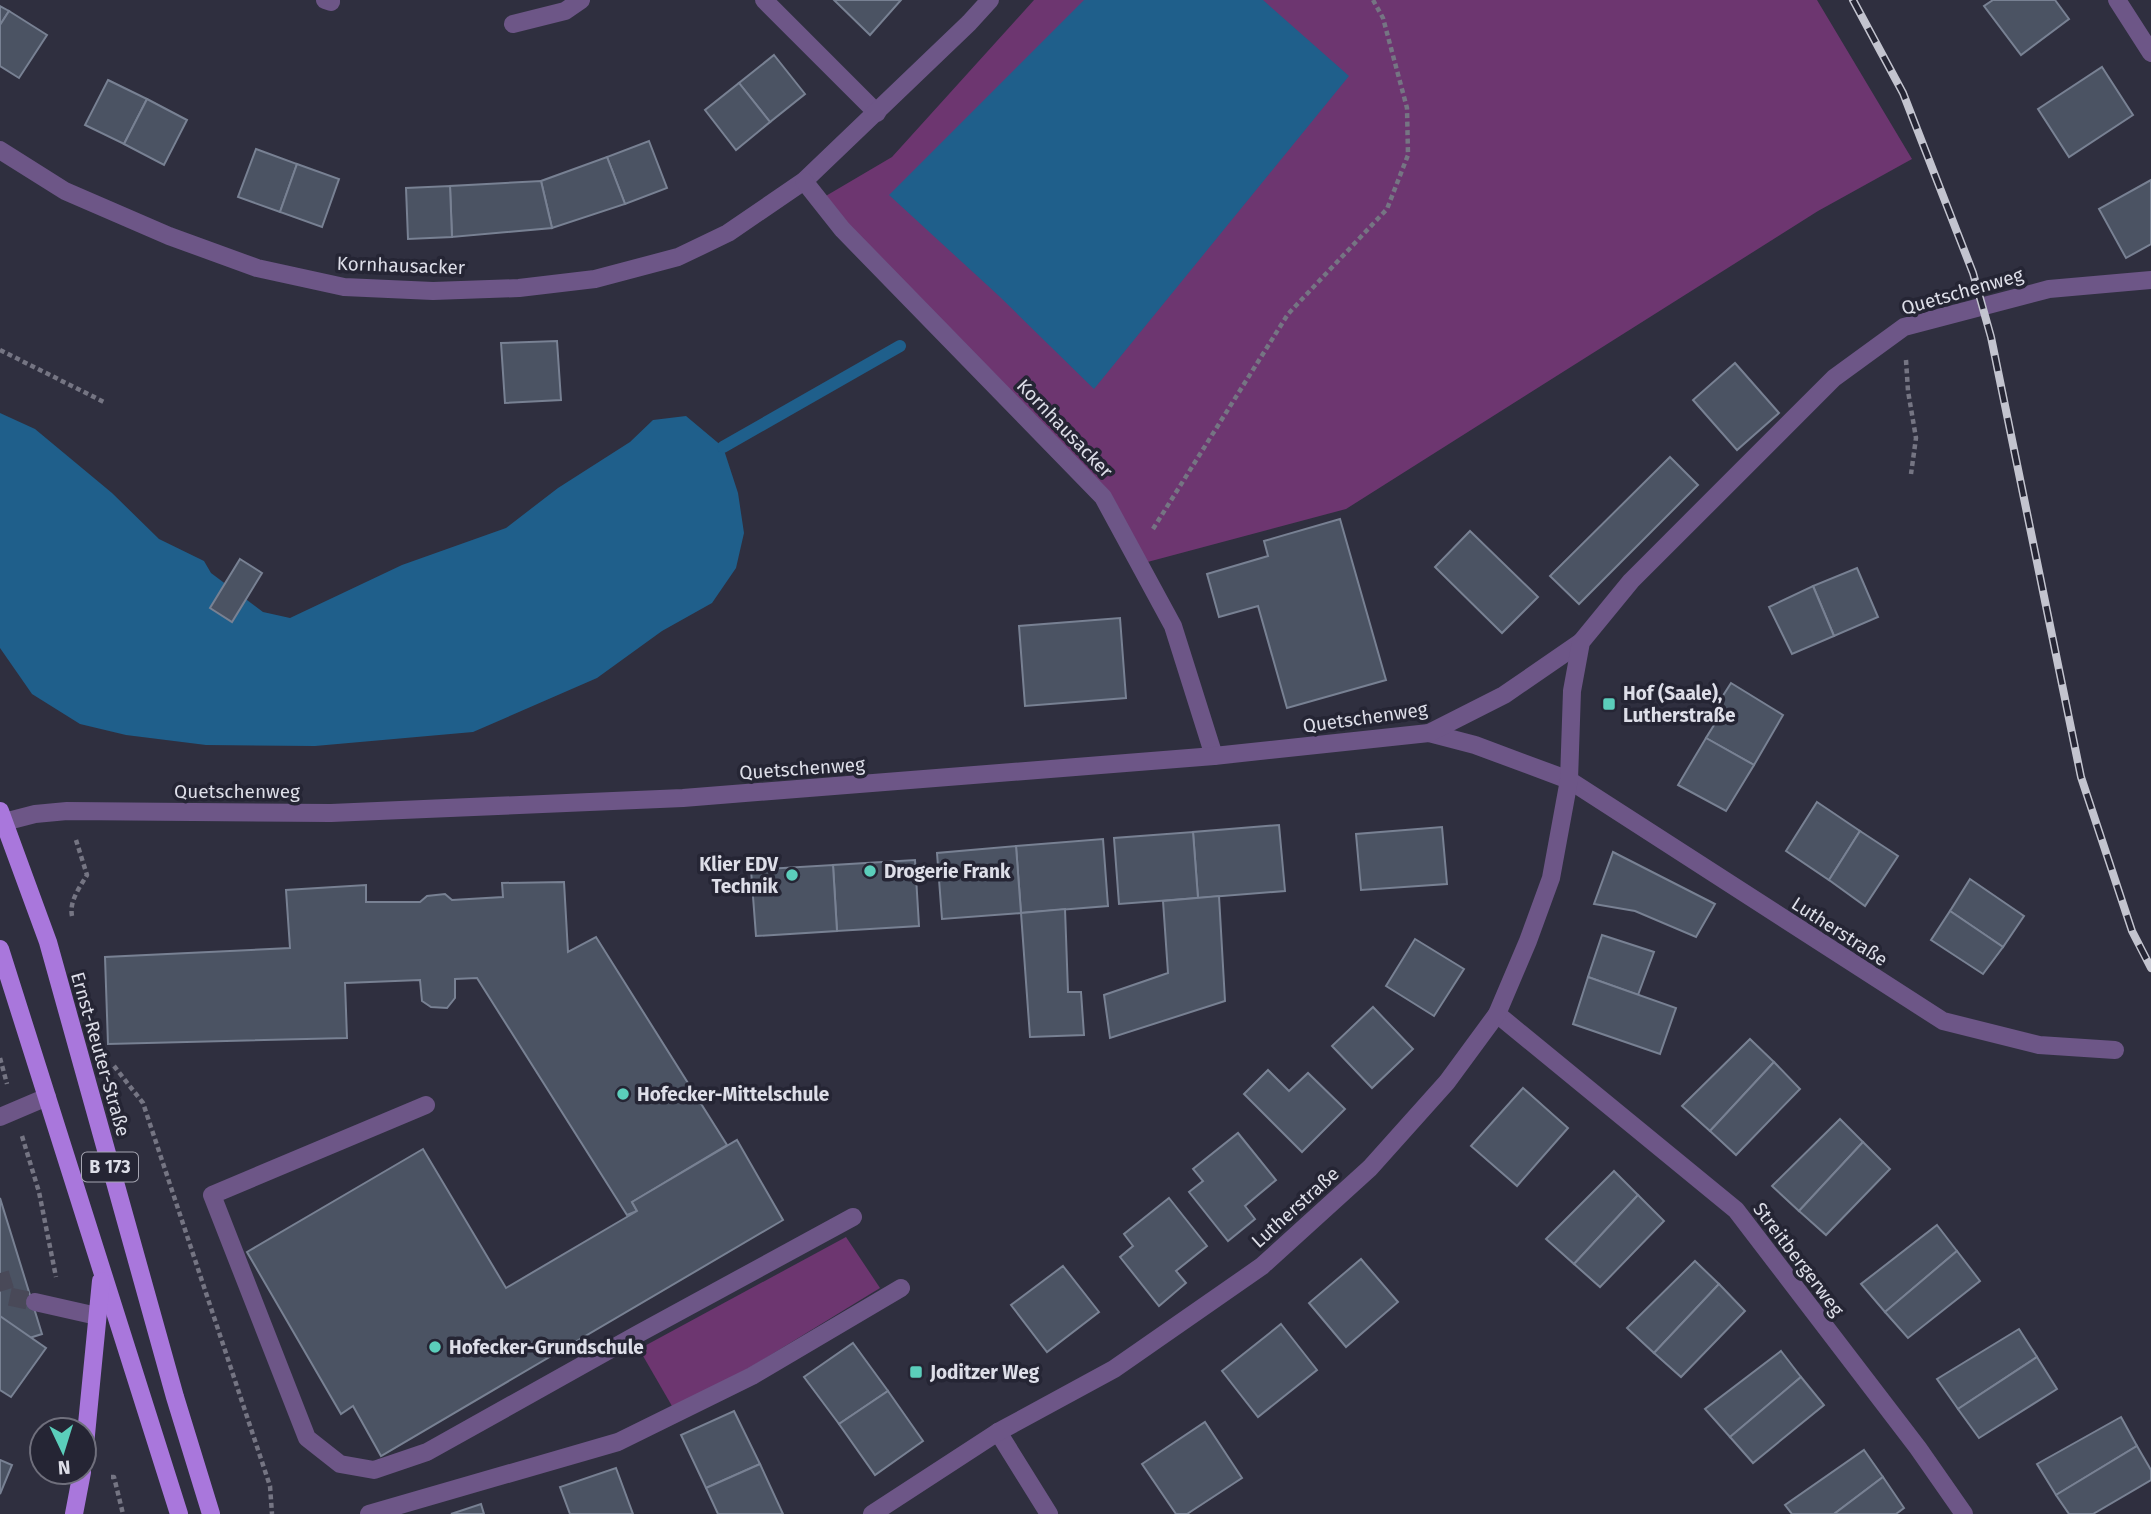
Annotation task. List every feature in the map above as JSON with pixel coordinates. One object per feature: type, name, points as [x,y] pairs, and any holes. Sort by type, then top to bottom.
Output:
[{"type":"main road","name":"Ernst-Reuter-Straße","points":[[2,818],[48,942],[175,1397],[211,1514]]},
{"type":"main road","name":"B 173","points":[[0,949],[179,1514]]},
{"type":"main road","points":[[88,1416],[102,1274]]},
{"type":"main road","points":[[74,1514],[79,1486]]},
{"type":"street","points":[[326,0],[331,0]]},
{"type":"street","points":[[513,24],[565,11],[581,0]]},
{"type":"street","points":[[764,0],[877,113]]},
{"type":"street","name":"Kornhausacker","points":[[0,150],[65,191],[169,236],[257,268],[344,287],[433,291],[519,288],[595,279],[678,257],[728,233],[804,181],[877,113],[990,0]]},
{"type":"street","points":[[2117,0],[2151,53]]},
{"type":"street","name":"Kornhausacker","points":[[804,181],[842,229],[1103,497],[1173,626],[1214,756]]},
{"type":"street","name":"Quetschenweg","points":[[1631,581],[1834,378],[1903,327],[2049,289],[2151,280]]},
{"type":"street","name":"Lutherstraße","points":[[872,1514],[998,1432],[1114,1370],[1262,1266],[1370,1168],[1447,1082],[1497,1014],[1528,941],[1550,878],[1569,780],[1572,691],[1581,642],[1631,581]]},
{"type":"street","name":"Quetschenweg","points":[[2,818],[67,811],[331,813],[682,798],[1214,756],[1429,733],[1504,695],[1581,642]]},
{"type":"street","name":"Lutherstraße","points":[[1429,733],[1475,745],[1569,780],[1943,1021],[2039,1045],[2115,1050]]},
{"type":"street","name":"Streitbergerweg","points":[[1497,1014],[1736,1210],[1918,1448],[1964,1514]]},
{"type":"street","points":[[7,1114],[47,1097]]},
{"type":"street","points":[[426,1105],[212,1195],[307,1438],[340,1464],[373,1470],[427,1452],[853,1217]]},
{"type":"street","points":[[369,1514],[618,1442],[752,1376],[901,1288]]},
{"type":"street","points":[[35,1302],[97,1316]]},
{"type":"street","points":[[998,1432],[1049,1514]]},
{"type":"path","points":[[1136,556],[1288,314],[1387,209],[1408,155],[1407,108],[1383,18],[1373,0]]},
{"type":"path","points":[[1903,327],[1908,391],[1916,438],[1911,474]]},
{"type":"path","points":[[0,350],[106,403]]},
{"type":"path","points":[[67,811],[87,875],[77,890],[71,909],[74,921]]},
{"type":"path","points":[[0,1058],[7,1114],[38,1192],[62,1308]]},
{"type":"path","points":[[113,1064],[143,1103],[270,1486],[272,1514]]},
{"type":"shaded area","points":[[1034,0],[1817,0],[1912,159],[1818,211],[1346,509],[1140,564],[1103,497],[819,200],[892,157]]},
{"type":"shaded area","points":[[846,1237],[880,1288],[676,1413],[639,1349]]},
{"type":"water","points":[[1084,0],[1263,0],[1349,76],[1094,389],[999,296],[889,195]]},
{"type":"water","points":[[0,413],[35,429],[112,493],[159,539],[204,561],[211,573],[263,612],[290,618],[402,565],[506,528],[558,488],[630,442],[653,420],[686,416],[723,447],[738,493],[744,533],[736,568],[712,603],[662,631],[597,678],[473,732],[315,746],[206,745],[126,735],[80,724],[32,694],[0,648]]},
{"type":"building","points":[[834,0],[901,0],[870,35]]},
{"type":"building","points":[[1993,0],[2055,0],[2069,19],[2021,55],[1984,6]]},
{"type":"building","points":[[0,6],[9,11],[0,25]]},
{"type":"building","points":[[9,11],[47,35],[19,78],[0,66],[0,25]]},
{"type":"building","points":[[774,55],[805,94],[770,122],[739,83]]},
{"type":"building","points":[[2102,67],[2133,115],[2069,157],[2038,109]]},
{"type":"building","points":[[108,80],[147,99],[124,144],[85,125]]},
{"type":"building","points":[[739,83],[770,122],[736,150],[705,110]]},
{"type":"building","points":[[147,99],[187,120],[164,165],[124,144]]},
{"type":"building","points":[[649,141],[667,188],[625,204],[607,157]]},
{"type":"building","points":[[256,149],[297,164],[280,212],[238,197]]},
{"type":"building","points":[[607,157],[625,204],[552,228],[541,181]]},
{"type":"building","points":[[297,164],[339,179],[322,227],[280,212]]},
{"type":"building","points":[[2151,180],[2151,244],[2126,258],[2099,209]]},
{"type":"building","points":[[541,181],[552,228],[452,237],[450,186]]},
{"type":"building","points":[[450,186],[452,237],[408,239],[406,188]]},
{"type":"building","points":[[557,341],[561,400],[505,403],[501,343]]},
{"type":"building","points":[[1735,363],[1779,413],[1737,450],[1693,400]]},
{"type":"building","points":[[1670,457],[1698,485],[1579,604],[1550,576]]},
{"type":"building","points":[[1340,519],[1386,680],[1287,708],[1258,606],[1219,617],[1207,574],[1268,556],[1264,541]]},
{"type":"building","points":[[1470,531],[1538,597],[1502,633],[1435,567]]},
{"type":"building","points":[[240,559],[262,573],[232,622],[210,608]]},
{"type":"building","points":[[1857,568],[1878,617],[1834,636],[1813,586]]},
{"type":"building","points":[[1813,586],[1834,636],[1792,654],[1769,607]]},
{"type":"building","points":[[1120,618],[1126,698],[1025,706],[1019,626]]},
{"type":"building","points":[[1731,683],[1783,715],[1754,765],[1706,738],[1724,709],[1717,705]]},
{"type":"building","points":[[1706,738],[1754,765],[1726,811],[1678,785]]},
{"type":"building","points":[[1817,802],[1860,831],[1829,880],[1786,851]]},
{"type":"building","points":[[1279,825],[1285,891],[1198,898],[1193,832]]},
{"type":"building","points":[[1442,827],[1447,884],[1361,890],[1356,834]]},
{"type":"building","points":[[1860,831],[1898,856],[1865,906],[1829,880]]},
{"type":"building","points":[[1193,832],[1198,898],[1119,904],[1114,838]]},
{"type":"building","points":[[1103,839],[1108,906],[1021,913],[1016,846]]},
{"type":"building","points":[[1016,846],[1021,913],[942,919],[937,853]]},
{"type":"building","points":[[1613,852],[1715,904],[1696,937],[1635,911],[1594,904]]},
{"type":"building","points":[[915,860],[919,926],[837,931],[833,865]]},
{"type":"building","points":[[833,865],[837,931],[756,936],[751,870]]},
{"type":"building","points":[[1970,879],[2024,916],[2003,947],[1950,911]]},
{"type":"building","name":"Hofecker-Mittelschule","points":[[564,882],[568,952],[596,937],[727,1145],[632,1202],[637,1211],[627,1215],[477,978],[455,979],[455,998],[447,1008],[431,1007],[422,1001],[420,980],[345,983],[347,1038],[108,1044],[105,957],[290,948],[286,890],[366,885],[366,902],[420,902],[427,896],[445,894],[452,900],[503,897],[502,883]]},
{"type":"building","points":[[1219,896],[1225,1001],[1110,1038],[1104,995],[1168,973],[1163,901]]},
{"type":"building","points":[[1065,909],[1068,992],[1081,992],[1084,1035],[1030,1037],[1021,913]]},
{"type":"building","points":[[1950,911],[2003,947],[1983,974],[1931,940]]},
{"type":"building","points":[[1602,935],[1654,952],[1638,995],[1588,977]]},
{"type":"building","points":[[1415,939],[1464,969],[1434,1016],[1386,986]]},
{"type":"building","points":[[1588,977],[1676,1008],[1660,1054],[1573,1024]]},
{"type":"building","points":[[1373,1007],[1413,1049],[1372,1088],[1332,1046]]},
{"type":"building","points":[[1750,1039],[1774,1062],[1710,1131],[1682,1106]]},
{"type":"building","points":[[1774,1062],[1800,1089],[1736,1155],[1710,1131]]},
{"type":"building","points":[[1268,1070],[1289,1091],[1308,1073],[1345,1109],[1302,1152],[1244,1094]]},
{"type":"building","points":[[1523,1088],[1568,1128],[1517,1186],[1471,1146]]},
{"type":"building","points":[[1840,1119],[1863,1142],[1799,1211],[1772,1186]]},
{"type":"building","points":[[1238,1133],[1276,1180],[1245,1206],[1255,1219],[1228,1241],[1189,1192],[1203,1181],[1193,1169]]},
{"type":"building","name":"Hofecker-Grundschule","points":[[737,1140],[783,1220],[381,1456],[353,1406],[341,1414],[247,1252],[423,1149],[506,1288],[637,1211],[632,1202]]},
{"type":"building","points":[[1863,1142],[1890,1169],[1826,1235],[1799,1211]]},
{"type":"building","points":[[1614,1171],[1638,1195],[1574,1264],[1546,1239]]},
{"type":"building","points":[[1638,1195],[1664,1221],[1600,1287],[1574,1264]]},
{"type":"building","points":[[0,1198],[42,1334],[4,1346],[0,1334]]},
{"type":"building","points":[[1169,1198],[1207,1246],[1176,1271],[1186,1283],[1159,1306],[1120,1257],[1133,1246],[1124,1234]]},
{"type":"building","points":[[1937,1225],[1957,1251],[1885,1312],[1861,1284]]},
{"type":"building","points":[[1957,1251],[1980,1281],[1908,1338],[1885,1312]]},
{"type":"building","points":[[1361,1259],[1398,1302],[1346,1347],[1309,1303]]},
{"type":"building","points":[[1695,1261],[1719,1284],[1654,1353],[1627,1328]]},
{"type":"building","points":[[1063,1266],[1099,1312],[1047,1352],[1011,1305]]},
{"type":"building","points":[[1719,1284],[1745,1311],[1681,1377],[1654,1353]]},
{"type":"building","points":[[0,1316],[46,1348],[11,1397],[0,1390]]},
{"type":"building","points":[[1281,1324],[1317,1370],[1258,1417],[1222,1371]]},
{"type":"building","points":[[2019,1329],[2037,1357],[1958,1409],[1937,1379]]},
{"type":"building","points":[[853,1343],[888,1391],[839,1424],[804,1377]]},
{"type":"building","points":[[1781,1351],[1801,1377],[1730,1437],[1705,1409]]},
{"type":"building","points":[[2037,1357],[2057,1389],[1979,1438],[1958,1409]]},
{"type":"building","points":[[1801,1377],[1824,1405],[1753,1463],[1730,1437]]},
{"type":"building","points":[[888,1391],[923,1441],[875,1475],[839,1424]]},
{"type":"building","points":[[734,1411],[760,1464],[706,1488],[681,1435]]},
{"type":"building","points":[[2121,1417],[2137,1446],[2056,1495],[2037,1464]]},
{"type":"building","points":[[1205,1422],[1242,1478],[1187,1514],[1176,1514],[1142,1464]]},
{"type":"building","points":[[2137,1446],[2151,1470],[2151,1480],[2093,1514],[2069,1514],[2056,1495]]},
{"type":"building","points":[[1864,1450],[1883,1477],[1834,1514],[1792,1514],[1785,1505]]},
{"type":"building","points":[[0,1460],[12,1465],[0,1494]]},
{"type":"building","points":[[760,1464],[783,1514],[718,1514],[706,1488]]},
{"type":"building","points":[[616,1468],[633,1514],[570,1514],[560,1487]]},
{"type":"building","points":[[1883,1477],[1904,1508],[1896,1514],[1834,1514]]},
{"type":"building","points":[[481,1504],[484,1514],[451,1514]]},
{"type":"waterway","points":[[723,447],[900,346]]},
{"type":"tunnel","points":[[0,1273],[7,1296],[35,1302]]},
{"type":"railway","points":[[1853,0],[1903,93],[1973,273],[1991,337],[2081,777],[2132,931],[2151,968]]},
{"type":"place","name":"Hof (Saale), Lutherstraße","points":[[1609,704]]},
{"type":"place","name":"Drogerie Frank","points":[[870,871]]},
{"type":"place","name":"Klier EDV Technik","points":[[792,875]]},
{"type":"place","name":"Hofecker-Mittelschule","points":[[623,1094]]},
{"type":"place","name":"Hofecker-Grundschule","points":[[435,1347]]},
{"type":"place","name":"Joditzer Weg","points":[[916,1372]]}]
